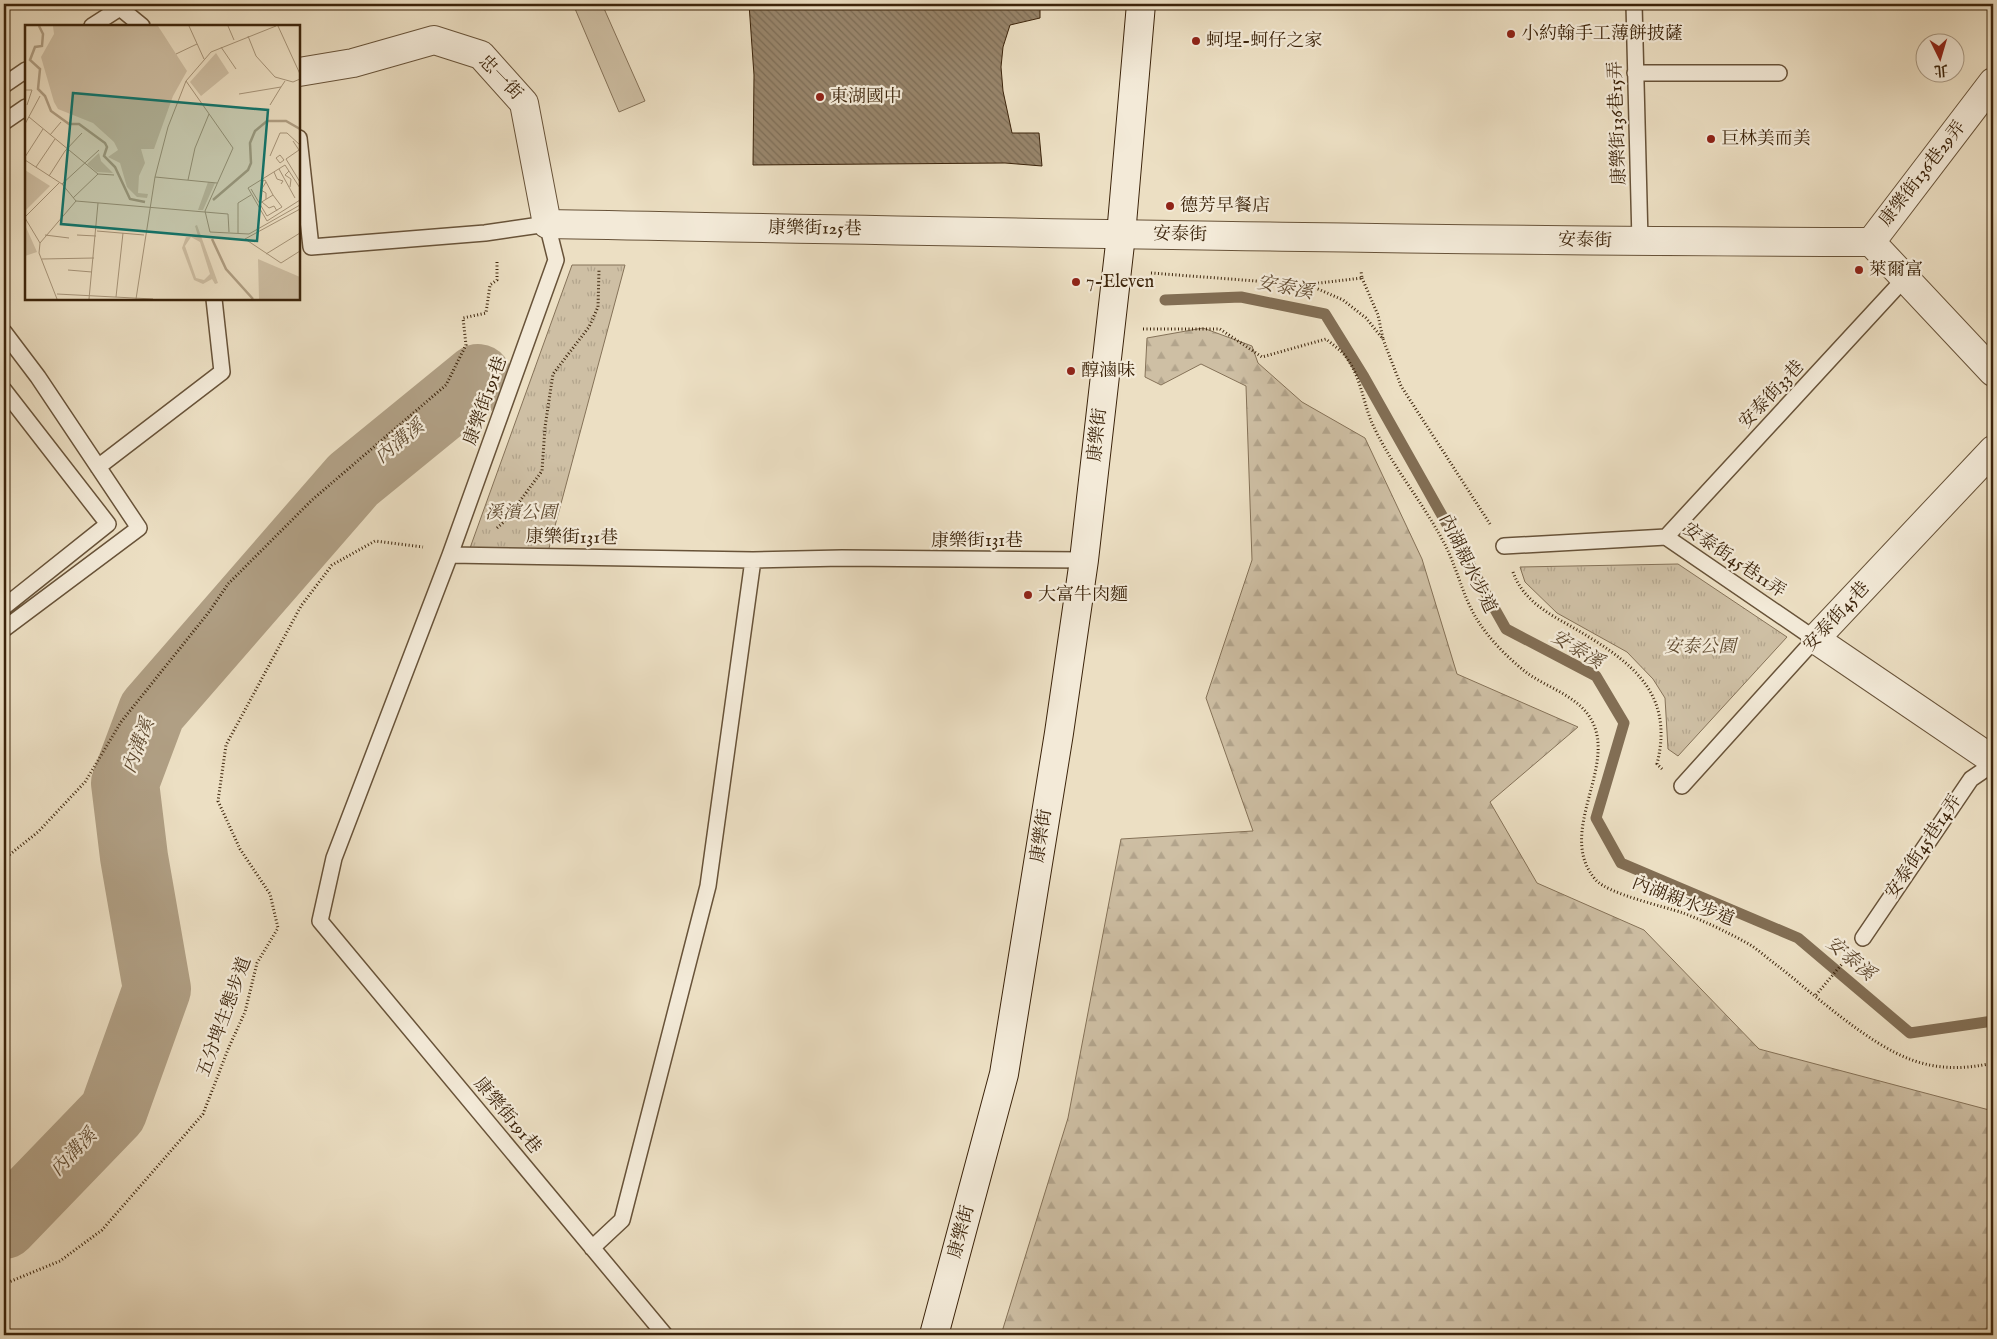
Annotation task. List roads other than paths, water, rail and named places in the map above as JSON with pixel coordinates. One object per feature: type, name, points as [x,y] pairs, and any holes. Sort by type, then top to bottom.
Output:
[{"type":"street","points":[[1121,235],[1141,4]]},
{"type":"street","name":"忠一街","points":[[300,72],[353,63],[434,40],[481,55],[524,103],[547,224]]},
{"type":"street","name":"康樂街136巷29弄","points":[[1871,242],[1993,82]]},
{"type":"street","name":"康樂街125巷","points":[[547,224],[1121,235]]},
{"type":"street","name":"安泰街","points":[[1121,235],[1640,242],[1871,242]]},
{"type":"street","name":"康樂街","points":[[934,1335],[1004,1074],[1084,560],[1121,235]]},
{"type":"street","points":[[1871,242],[1993,372]]},
{"type":"street","name":"安泰街45巷","points":[[1815,639],[1993,450]]},
{"type":"street","name":"安泰街45巷14弄","points":[[1815,639],[1993,762]]},
{"type":"lane","name":"康樂街136巷15弄","points":[[1634,4],[1640,242]]},
{"type":"lane","points":[[93,25],[117,6],[141,25]]},
{"type":"lane","points":[[4,85],[25,71]]},
{"type":"lane","points":[[1635,73],[1779,72]]},
{"type":"lane","points":[[4,122],[25,108]]},
{"type":"lane","points":[[300,147],[311,247],[496,231],[547,224]]},
{"type":"lane","name":"康樂街191巷","points":[[547,224],[556,260],[450,555],[334,858],[320,921],[665,1335]]},
{"type":"lane","name":"安泰街33巷","points":[[1666,537],[1905,278]]},
{"type":"lane","points":[[98,467],[222,372],[214,300]]},
{"type":"lane","points":[[4,332],[38,377],[139,528],[4,629]]},
{"type":"lane","points":[[4,390],[108,524],[4,607]]},
{"type":"lane","name":"安泰街45巷11弄","points":[[1504,546],[1666,537],[1815,639]]},
{"type":"lane","name":"康樂街131巷","points":[[450,555],[753,560],[842,558],[1084,560]]},
{"type":"lane","points":[[592,1248],[622,1220],[708,886],[753,560]]},
{"type":"lane","name":"安泰街45巷","points":[[1682,786],[1815,639]]},
{"type":"lane","name":"安泰街45巷14弄","points":[[1863,938],[1971,779],[1993,762]]},
{"type":"waterway","name":"安泰溪","points":[[1165,300],[1241,297],[1325,314],[1364,377],[1506,629],[1596,676],[1624,723],[1596,818],[1621,863],[1798,938],[1910,1033],[1993,1021]]},
{"type":"waterway","name":"內溝溪","points":[[4,1225],[113,1112],[157,989],[134,857],[125,783],[152,711],[353,480],[478,378]]},
{"type":"place","name":"小約翰手工薄餅披薩","points":[[1511,34]]},
{"type":"place","name":"蚵埕-蚵仔之家","points":[[1196,41]]},
{"type":"place","name":"東湖國中","points":[[820,97]]},
{"type":"place","name":"巨林美而美","points":[[1711,139]]},
{"type":"place","name":"德芳早餐店","points":[[1170,206]]},
{"type":"place","name":"萊爾富","points":[[1859,270]]},
{"type":"place","name":"7-Eleven","points":[[1076,282]]},
{"type":"place","name":"醇滷味","points":[[1071,371]]},
{"type":"place","name":"大富牛肉麵","points":[[1028,595]]},
{"type":"park label","name":"溪濱公園","points":[[521,513]]},
{"type":"park label","name":"安泰公園","points":[[1700,647]]}]
